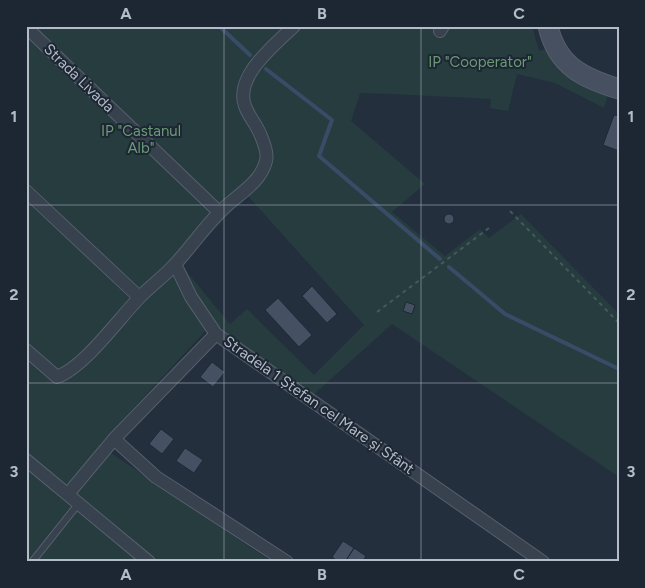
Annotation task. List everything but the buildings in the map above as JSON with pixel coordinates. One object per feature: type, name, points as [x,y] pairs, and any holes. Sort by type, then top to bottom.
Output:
[{"type":"street","points":[[26,350],[57,377],[66,374],[85,357],[139,297],[175,264],[219,212],[242,193],[262,172],[267,160],[265,146],[260,132],[244,104],[244,90],[249,75],[260,60],[294,26]]},
{"type":"street","points":[[548,26],[555,46],[563,58],[581,75],[593,82],[619,89]]},
{"type":"street","name":"Strada Livada","points":[[26,27],[219,212]]},
{"type":"street","points":[[26,190],[139,297]]},
{"type":"street","points":[[175,264],[191,297],[216,334]]},
{"type":"street","name":"Stradela 1 Ștefan cel Mare și Sfânt","points":[[68,494],[114,439],[216,334],[543,562]]},
{"type":"street","points":[[114,439],[156,477],[287,562]]},
{"type":"street","points":[[26,460],[148,562]]},
{"type":"lane","points":[[32,562],[79,503]]},
{"type":"path","points":[[510,211],[619,323]]},
{"type":"path","points":[[377,312],[489,228]]},
{"type":"green space","points":[[26,26],[532,26],[539,51],[547,49],[563,72],[585,87],[608,95],[604,108],[555,83],[517,74],[508,111],[490,108],[491,99],[360,93],[351,121],[425,184],[392,212],[445,256],[480,229],[489,238],[521,214],[619,314],[619,477],[392,324],[312,396],[212,324],[100,444],[272,562],[26,562]],"holes":[[[247,195],[364,325],[314,375],[247,309],[230,324],[181,265]]]},
{"type":"waterway","points":[[219,26],[250,55]]},
{"type":"waterway","points":[[266,69],[332,120],[319,156],[440,259]]},
{"type":"waterway","points":[[449,267],[505,314],[619,369]]},
{"type":"park label","name":"IP \"Cooperator\"","points":[[480,62]]},
{"type":"park label","name":"IP \"Castanul Alb\"","points":[[141,140]]}]
